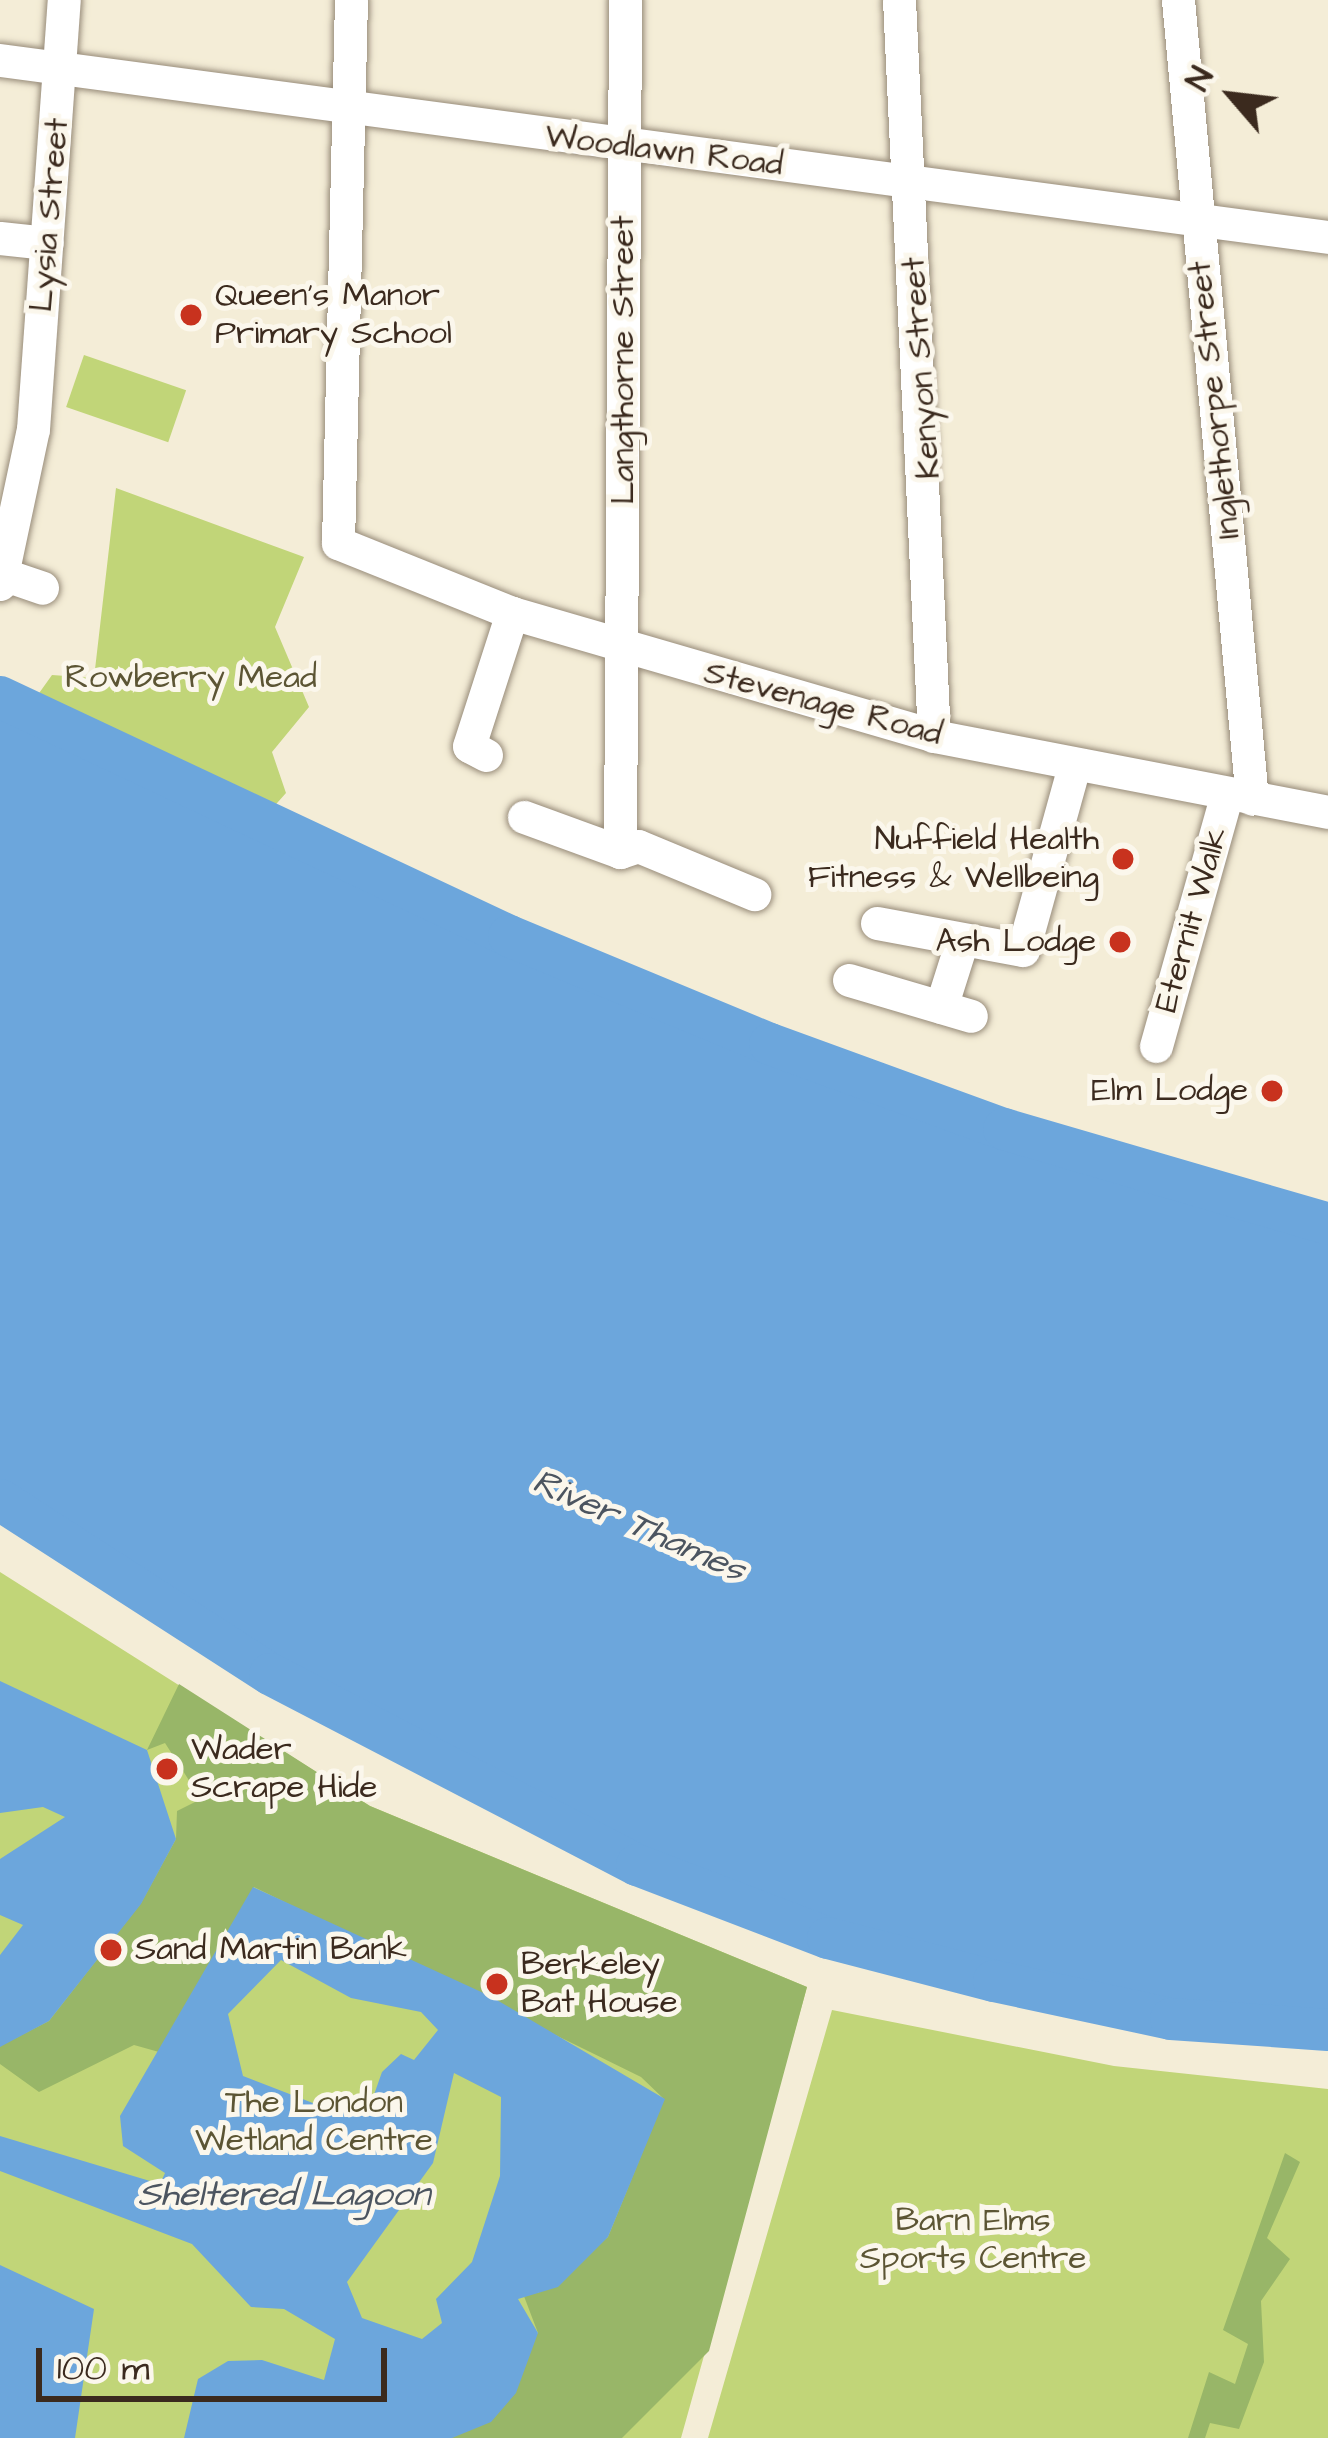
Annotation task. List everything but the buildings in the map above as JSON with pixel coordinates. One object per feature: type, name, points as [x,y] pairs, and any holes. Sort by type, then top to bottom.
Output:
[{"type":"street","name":"Lysia Street","points":[[4,580],[47,243],[63,67],[64,0]]},
{"type":"street","points":[[348,108],[351,0]]},
{"type":"street","name":"Langthorne Street","points":[[620,852],[625,0]]},
{"type":"street","name":"Kenyon Street","points":[[898,0],[934,736]]},
{"type":"street","name":"Inglethorpe Street","points":[[1178,0],[1239,797]]},
{"type":"street","name":"Woodlawn Road","points":[[0,60],[1328,237]]},
{"type":"street","name":"Stevenage Road","points":[[348,108],[324,537],[512,613],[934,736],[1328,812]]},
{"type":"street","points":[[0,238],[47,243]]},
{"type":"street","points":[[4,580],[42,588]]},
{"type":"street","points":[[467,752],[512,613]]},
{"type":"street","points":[[877,923],[961,944],[1023,950],[1074,766]]},
{"type":"street","name":"Eternit Walk","points":[[1156,1046],[1239,797]]},
{"type":"street","points":[[524,817],[620,852],[638,847],[754,894]]},
{"type":"street","points":[[849,980],[954,1002],[961,944]]},
{"type":"green space","points":[[84,355],[186,390],[168,442],[66,407]]},
{"type":"green space","name":"Rowberry Mead","points":[[116,488],[304,557],[275,627],[309,707],[272,752],[286,793],[261,821],[27,710],[52,675],[94,678]]},
{"type":"green space","name":"The London Wetland Centre","points":[[0,1572],[370,1806],[807,1987],[681,2438],[0,2438]]},
{"type":"green space","points":[[179,1684],[370,1806],[807,1987],[709,2351],[622,2438],[451,2438],[538,2333],[522,2291],[538,2293],[608,2237],[664,2099],[641,2077],[254,1887],[159,2052],[134,2045],[39,2092],[0,2064],[0,2046],[49,2021],[141,1903],[176,1839],[177,1811],[201,1799],[165,1743],[147,1750]]},
{"type":"green space","name":"Barn Elms Sports Centre","points":[[832,2010],[1114,2066],[1328,2089],[1328,2438],[708,2438]]},
{"type":"green space","points":[[1285,2153],[1300,2162],[1267,2238],[1290,2259],[1261,2301],[1264,2362],[1239,2429],[1210,2423],[1205,2438],[1188,2438],[1209,2372],[1235,2384],[1248,2344],[1223,2330]]},
{"type":"water","name":"River Thames","points":[[0,697],[509,936],[770,1044],[1004,1129],[1328,1224],[1328,2030],[1171,2019],[994,1981],[828,1938],[637,1865],[270,1674],[0,1500]]},
{"type":"water","points":[[0,1681],[147,1750],[176,1839],[141,1904],[49,2021],[0,2047],[0,1955],[23,1925],[0,1915],[0,1859],[65,1817],[43,1807],[0,1813]]},
{"type":"water","name":"Sheltered Lagoon","points":[[253,1887],[490,1996],[665,2099],[608,2237],[558,2287],[518,2299],[538,2333],[516,2393],[491,2422],[452,2438],[184,2438],[198,2379],[228,2361],[262,2360],[324,2380],[335,2339],[284,2309],[251,2307],[192,2244],[0,2171],[0,2136],[160,2184],[165,2173],[123,2146],[120,2116]],"holes":[[[281,1960],[351,1998],[421,2012],[438,2030],[414,2060],[401,2054],[382,2072],[370,2106],[318,2105],[243,2076],[228,2014]],[[454,2073],[501,2097],[500,2176],[472,2262],[436,2299],[442,2323],[422,2339],[362,2318],[347,2282],[433,2163]]]},
{"type":"water","points":[[0,2265],[94,2309],[75,2438],[0,2438]]},
{"type":"waterway","points":[[0,697],[509,936],[770,1044],[1004,1129],[1328,1224]]},
{"type":"waterway","points":[[0,1500],[270,1674],[637,1865],[828,1938],[994,1981],[1171,2019],[1328,2030]]},
{"type":"place","name":"Queen's Manor Primary School","points":[[191,315]]},
{"type":"place","name":"Nuffield Health Fitness & Wellbeing","points":[[1123,859]]},
{"type":"place","name":"Ash Lodge","points":[[1120,942]]},
{"type":"place","name":"Elm Lodge","points":[[1272,1091]]},
{"type":"place","name":"Wader Scrape Hide","points":[[167,1769]]},
{"type":"place","name":"Sand Martin Bank","points":[[111,1950]]},
{"type":"place","name":"Berkeley Bat House","points":[[497,1984]]}]
